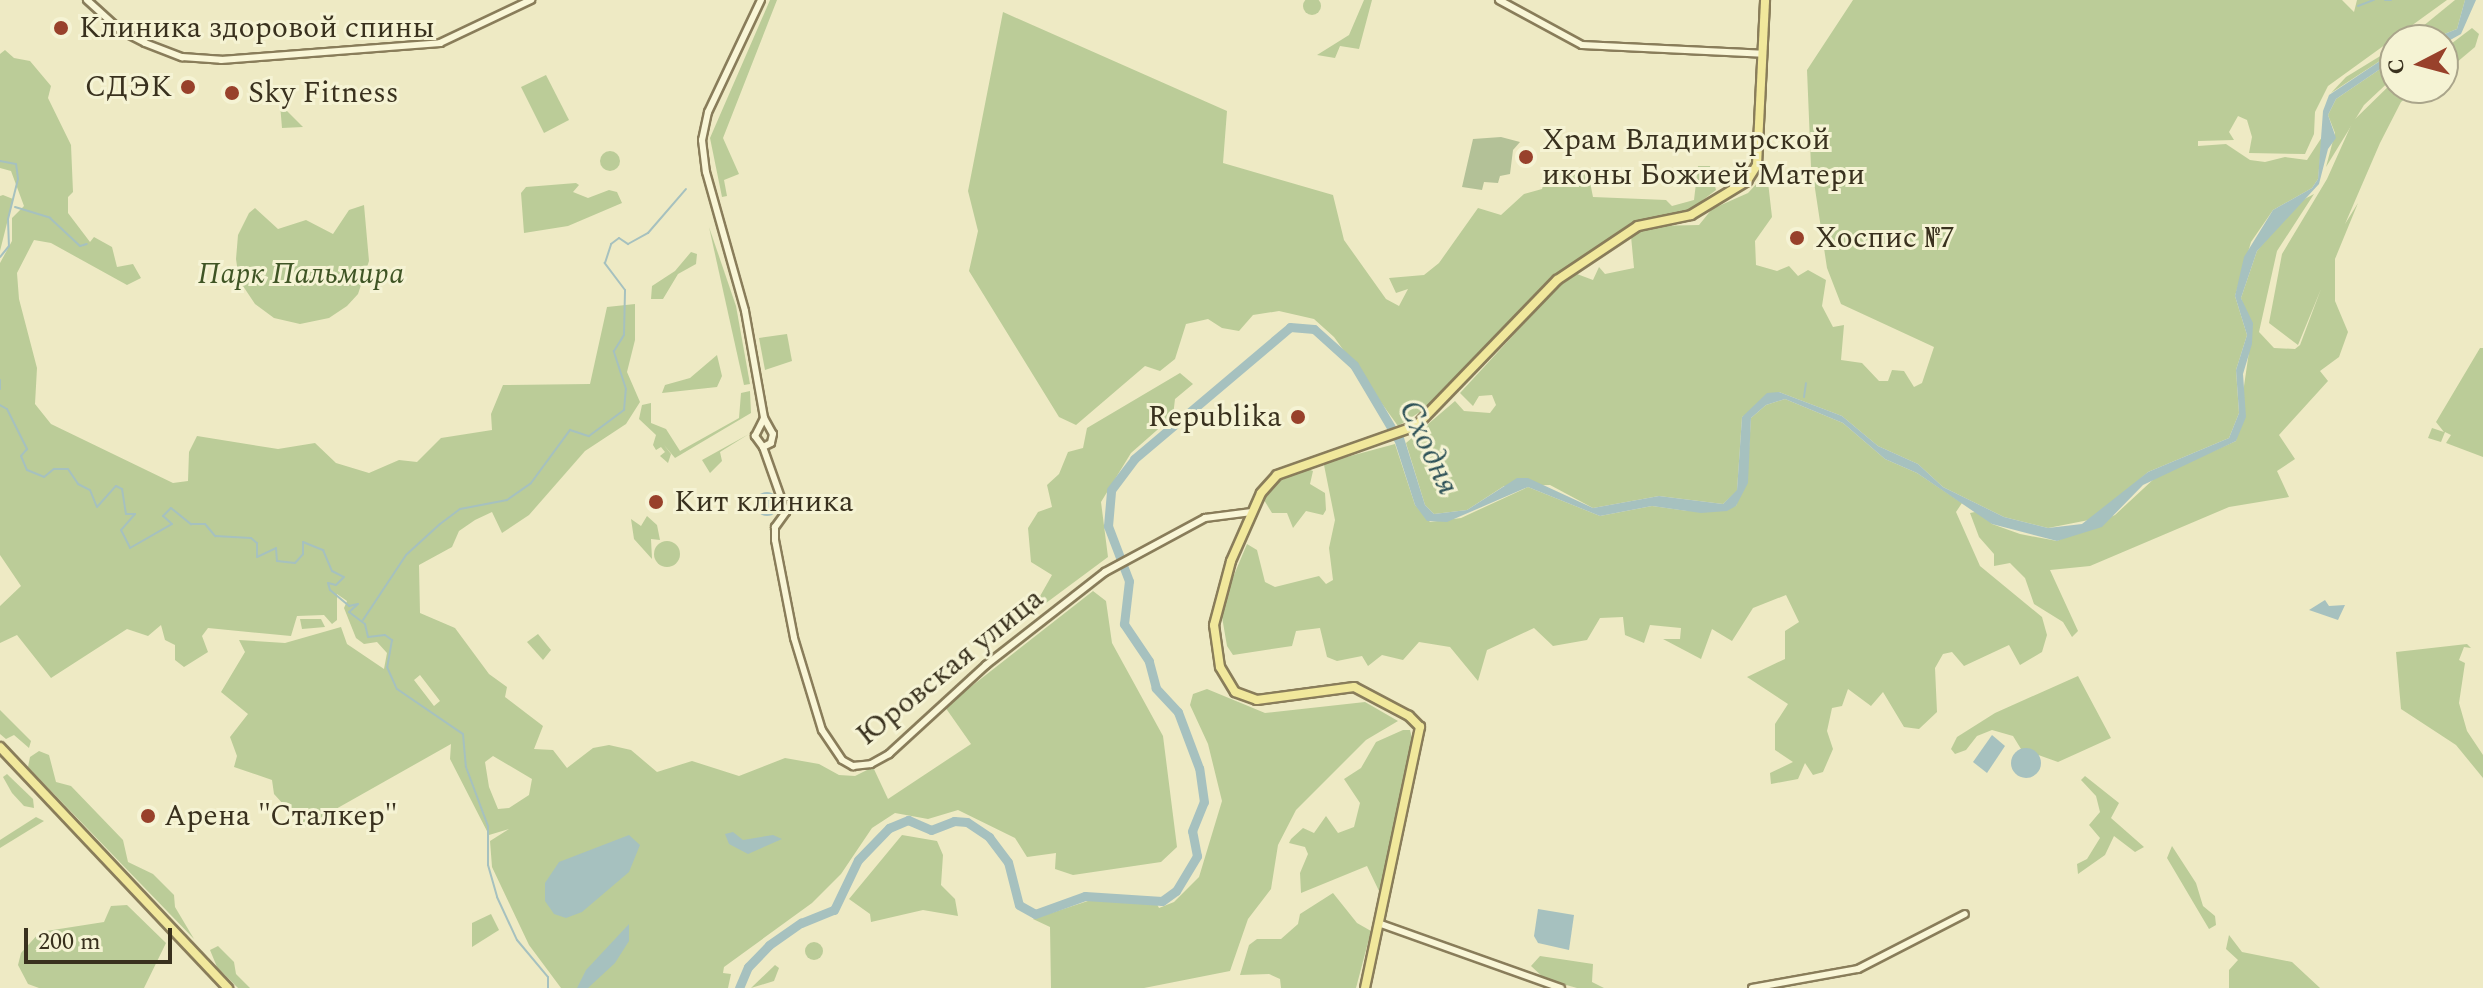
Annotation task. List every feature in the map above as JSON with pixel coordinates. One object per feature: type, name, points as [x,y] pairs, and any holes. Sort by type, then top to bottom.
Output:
[{"type":"main road","points":[[1365,988],[1381,924],[1420,727],[1409,716],[1354,687],[1257,700],[1228,686],[1217,657],[1214,616],[1252,512],[1277,475],[1407,430],[1432,413],[1557,280],[1638,226],[1691,215],[1747,181],[1757,165],[1765,0]]},
{"type":"main road","points":[[0,747],[228,988]]},
{"type":"street","points":[[87,0],[120,30],[145,43],[182,57],[221,60],[440,43],[531,0]]},
{"type":"street","points":[[761,0],[708,112],[702,140],[706,172],[751,336],[764,418],[772,432],[771,443],[763,447],[755,439],[764,418]]},
{"type":"street","points":[[1499,0],[1582,45],[1763,54]]},
{"type":"street","points":[[758,430],[772,432]]},
{"type":"street","name":"Юровская улица","points":[[763,447],[786,512],[775,531],[785,599],[822,730],[848,764],[871,764],[889,754],[971,679],[1112,567],[1205,518],[1252,512]]},
{"type":"street","points":[[1752,988],[1858,969],[1965,914]]},
{"type":"street","points":[[1381,924],[1561,988]]},
{"type":"green space","points":[[1308,-3],[1316,-3],[1321,6],[1319,13],[1308,15],[1303,10],[1303,2]]},
{"type":"green space","points":[[770,0],[777,0],[723,138],[739,174],[724,180],[727,196],[722,197],[710,138]]},
{"type":"green space","points":[[1364,0],[1372,0],[1359,49],[1340,46],[1335,58],[1317,55],[1349,35]]},
{"type":"green space","points":[[1853,0],[2342,0],[2354,12],[2357,0],[2447,0],[2414,24],[2379,24],[2379,49],[2328,86],[2315,112],[2314,134],[2305,154],[2249,153],[2252,137],[2247,120],[2238,116],[2229,132],[2234,140],[2198,141],[2198,146],[2226,144],[2250,160],[2265,162],[2285,157],[2307,160],[2322,137],[2318,179],[2312,188],[2273,210],[2251,242],[2235,296],[2247,335],[2236,370],[2239,413],[2229,438],[2148,472],[2094,519],[2048,528],[2004,517],[1943,487],[1918,464],[1878,446],[1842,416],[1779,392],[1742,417],[1737,491],[1723,504],[1659,496],[1593,508],[1550,485],[1504,486],[1467,510],[1434,514],[1425,505],[1406,443],[1455,401],[1464,411],[1490,413],[1496,405],[1492,395],[1479,396],[1473,406],[1460,393],[1557,288],[1577,274],[1593,280],[1599,267],[1605,274],[1634,268],[1631,236],[1653,226],[1699,225],[1712,209],[1748,193],[1762,178],[1768,182],[1772,217],[1755,241],[1756,265],[1777,271],[1789,266],[1798,276],[1808,270],[1826,280],[1822,306],[1833,327],[1844,325],[1841,360],[1862,363],[1879,381],[1888,381],[1892,370],[1904,371],[1914,387],[1922,383],[1934,347],[1841,304],[1827,268],[1814,182],[1833,170],[1811,167],[1807,70]]},
{"type":"green space","points":[[2455,0],[2465,0],[2458,24],[2426,24]]},
{"type":"green space","points":[[1003,12],[1227,111],[1223,163],[1333,195],[1344,240],[1386,299],[1399,306],[1408,289],[1396,293],[1389,278],[1424,275],[1439,263],[1478,208],[1501,215],[1524,194],[1542,189],[1548,170],[1567,167],[1588,172],[1593,197],[1666,200],[1672,206],[1694,200],[1698,166],[1710,166],[1716,190],[1686,213],[1636,222],[1548,281],[1434,403],[1398,426],[1334,337],[1314,319],[1279,311],[1253,315],[1239,331],[1222,328],[1208,319],[1186,324],[1175,359],[1160,371],[1145,366],[1076,425],[1059,417],[969,271],[978,231],[968,191]]},
{"type":"green space","points":[[2472,28],[2479,34],[2475,47],[2459,60],[2459,38]]},
{"type":"green space","points":[[5,50],[14,58],[30,61],[51,86],[48,98],[71,145],[73,192],[68,197],[68,213],[90,242],[94,237],[112,247],[117,267],[133,264],[141,278],[127,285],[51,243],[34,240],[17,273],[19,299],[37,368],[35,404],[51,424],[173,483],[188,481],[189,452],[197,436],[278,449],[315,443],[336,463],[369,473],[399,460],[417,462],[441,438],[492,430],[491,414],[503,385],[590,384],[607,307],[635,304],[635,340],[627,372],[640,402],[626,424],[585,451],[529,515],[502,533],[492,512],[459,531],[452,547],[419,565],[420,613],[455,628],[489,674],[507,687],[505,697],[543,726],[534,749],[553,750],[567,768],[593,748],[609,745],[631,750],[657,772],[692,761],[739,776],[785,758],[819,764],[839,775],[855,776],[873,767],[888,799],[971,744],[945,707],[1093,591],[1106,601],[1112,643],[1163,736],[1177,847],[1161,862],[1073,875],[1055,869],[1056,853],[1027,857],[1015,838],[958,810],[928,819],[895,813],[872,828],[841,874],[812,903],[724,967],[723,973],[731,974],[728,988],[561,988],[529,945],[492,867],[490,841],[509,829],[489,835],[450,759],[451,744],[304,827],[274,794],[272,780],[234,767],[237,756],[230,737],[248,714],[221,692],[245,652],[239,640],[285,643],[341,627],[347,644],[384,669],[387,653],[377,642],[364,644],[356,638],[344,608],[347,601],[337,594],[337,620],[332,624],[324,615],[297,616],[291,636],[208,628],[202,636],[208,652],[184,667],[175,660],[175,645],[165,640],[161,625],[148,636],[127,629],[51,678],[17,635],[0,643],[0,606],[21,586],[0,555],[0,263],[12,241],[12,218],[24,206],[11,171],[0,168],[0,54]],"holes":[[[420,675],[440,701],[434,706],[414,680]],[[493,756],[532,779],[529,795],[509,808],[498,809],[489,787],[485,762]]]},
{"type":"green space","points":[[2379,57],[2379,62],[2331,93],[2346,77]]},
{"type":"green space","points":[[2379,70],[2379,91],[2364,105],[2326,167],[2335,133],[2328,115],[2336,99]]},
{"type":"green space","points":[[546,75],[569,120],[544,133],[521,87]]},
{"type":"green space","points":[[2379,96],[2379,104],[2400,104],[2345,224],[2358,203],[2335,259],[2335,301],[2348,332],[2339,357],[2320,371],[2328,381],[2279,435],[2295,459],[2277,471],[2289,497],[2229,507],[2090,566],[2050,570],[2078,631],[2072,637],[2063,622],[2034,604],[2025,578],[2010,563],[1994,566],[1994,554],[1979,537],[1970,513],[1980,511],[1992,524],[2020,534],[2057,541],[2115,515],[2157,476],[2236,441],[2252,331],[2241,298],[2257,251],[2297,203],[2314,194],[2277,251],[2259,332],[2274,348],[2295,349],[2300,345],[2321,289],[2298,345],[2269,323],[2282,254],[2327,179],[2353,121]]},
{"type":"green space","points":[[280,104],[303,127],[282,128]]},
{"type":"green space","points":[[1501,137],[1520,142],[1513,150],[1510,174],[1500,176],[1498,183],[1484,182],[1482,190],[1462,187],[1473,139]]},
{"type":"green space","points":[[606,151],[614,151],[620,161],[614,171],[606,171],[600,165],[600,157]]},
{"type":"green space","points":[[579,185],[573,192],[588,198],[609,190],[617,192],[622,203],[568,226],[524,233],[521,193],[526,187]]},
{"type":"green space","points":[[0,196],[13,199],[0,251]]},
{"type":"green space","name":"Парк Пальмира","points":[[364,205],[369,261],[358,294],[347,306],[329,318],[300,324],[274,318],[255,304],[239,280],[236,259],[238,235],[249,213],[255,208],[278,229],[306,220],[333,234],[349,210]]},
{"type":"green space","points":[[709,227],[736,306],[750,384],[744,385]]},
{"type":"green space","points":[[691,252],[697,254],[696,264],[678,274],[663,299],[651,299],[652,286],[675,271]]},
{"type":"green space","points":[[787,334],[792,361],[765,370],[759,338]]},
{"type":"green space","points":[[2480,348],[2483,348],[2483,457],[2446,443],[2451,435],[2445,432],[2441,442],[2428,438],[2432,428],[2444,432],[2436,422]]},
{"type":"green space","points":[[717,355],[722,376],[717,387],[662,393],[665,385],[690,378]]},
{"type":"green space","points":[[1180,373],[1193,384],[1175,399],[1173,416],[1131,453],[1101,502],[1108,557],[1042,606],[1039,598],[1052,575],[1031,562],[1028,528],[1038,512],[1052,507],[1047,485],[1059,474],[1068,452],[1083,448],[1087,428]]},
{"type":"green space","points":[[750,391],[751,413],[675,458],[664,445],[671,454],[668,463],[660,456],[665,452],[661,447],[656,450],[653,445],[656,435],[639,419],[642,405],[651,403],[651,423],[666,429],[680,451],[739,418],[741,393]]},
{"type":"green space","points":[[1785,399],[1843,423],[1885,459],[1917,473],[1962,503],[1956,512],[1980,566],[2042,617],[2047,635],[2042,652],[2020,665],[2009,645],[1964,666],[1952,652],[1943,654],[1935,668],[1937,712],[1919,729],[1904,727],[1883,692],[1871,706],[1848,689],[1842,706],[1832,708],[1827,731],[1833,749],[1823,772],[1813,775],[1805,763],[1798,779],[1771,784],[1770,773],[1793,762],[1775,750],[1775,724],[1788,704],[1747,677],[1785,659],[1785,631],[1799,622],[1786,595],[1753,608],[1732,641],[1712,629],[1701,659],[1663,639],[1680,639],[1681,628],[1650,625],[1644,643],[1625,635],[1623,617],[1600,618],[1587,640],[1553,646],[1534,628],[1487,650],[1478,681],[1450,647],[1419,642],[1403,660],[1382,655],[1368,666],[1362,656],[1337,661],[1327,657],[1320,628],[1296,631],[1292,646],[1233,655],[1227,646],[1222,617],[1226,594],[1247,544],[1257,550],[1265,582],[1275,587],[1319,576],[1326,584],[1333,580],[1329,548],[1335,520],[1324,465],[1328,462],[1395,444],[1415,505],[1430,522],[1461,518],[1528,487],[1600,516],[1652,506],[1688,511],[1736,506],[1748,463],[1751,418],[1766,405]]},
{"type":"green space","points":[[749,434],[720,452],[722,461],[710,473],[702,460]]},
{"type":"green space","points":[[1308,469],[1313,471],[1310,484],[1325,493],[1326,510],[1323,515],[1306,511],[1293,528],[1287,513],[1272,513],[1264,500],[1277,482]]},
{"type":"green space","points":[[647,516],[657,525],[660,540],[651,539],[652,559],[634,539],[631,519],[641,526]]},
{"type":"green space","points":[[667,541],[676,545],[680,554],[676,563],[667,567],[658,563],[654,554],[658,545]]},
{"type":"green space","points":[[300,619],[321,619],[325,627],[302,629]]},
{"type":"green space","points":[[538,634],[551,650],[543,660],[527,642]]},
{"type":"green space","points":[[2467,644],[2471,648],[2464,647],[2459,660],[2465,663],[2459,703],[2467,731],[2483,755],[2483,778],[2456,745],[2401,709],[2396,652]]},
{"type":"green space","points":[[2078,676],[2111,738],[2058,762],[2021,749],[2013,736],[1992,730],[1977,736],[1966,750],[1955,754],[1951,749],[1957,737],[1995,713]]},
{"type":"green space","points":[[1207,689],[1265,713],[1365,702],[1398,721],[1366,740],[1296,810],[1278,845],[1271,889],[1248,919],[1230,971],[1144,988],[1051,988],[1050,927],[1033,919],[1094,899],[1156,902],[1159,908],[1174,902],[1199,877],[1222,801],[1208,744],[1190,705],[1193,694]]},
{"type":"green space","points":[[0,710],[31,741],[29,748],[14,735],[6,739],[0,734]]},
{"type":"green space","points":[[1410,730],[1412,738],[1380,893],[1367,866],[1301,893],[1300,873],[1308,854],[1305,847],[1289,843],[1291,839],[1303,828],[1314,833],[1326,816],[1338,833],[1354,827],[1360,803],[1344,779],[1361,768],[1376,742]]},
{"type":"green space","points":[[39,751],[49,755],[56,782],[71,786],[123,840],[128,862],[153,874],[174,895],[175,907],[194,939],[28,767],[30,757]]},
{"type":"green space","points":[[7,774],[33,799],[34,808],[24,806],[12,793],[3,777]]},
{"type":"green space","points":[[2085,776],[2119,803],[2111,818],[2144,847],[2135,852],[2114,836],[2105,855],[2078,874],[2077,864],[2087,859],[2100,838],[2089,825],[2100,812],[2096,796],[2081,780]]},
{"type":"green space","points":[[36,817],[44,821],[0,848],[0,840]]},
{"type":"green space","points":[[902,835],[937,841],[943,855],[941,885],[955,899],[958,916],[923,910],[871,922],[870,914],[849,899]]},
{"type":"green space","points":[[2172,846],[2196,883],[2203,906],[2215,916],[2216,925],[2209,929],[2167,858]]},
{"type":"green space","points":[[1333,893],[1357,923],[1371,931],[1356,988],[1281,988],[1280,979],[1269,974],[1240,975],[1249,945],[1257,939],[1281,939],[1298,924],[1300,914]]},
{"type":"green space","points":[[127,905],[166,943],[144,988],[39,988],[28,984],[18,965],[21,953],[40,932],[104,922],[111,906]]},
{"type":"green space","points":[[491,914],[499,930],[472,947],[472,923]]},
{"type":"green space","points":[[2229,935],[2242,952],[2292,962],[2320,988],[2229,988],[2229,970],[2238,960],[2226,949]]},
{"type":"green space","points":[[810,942],[818,942],[823,951],[821,958],[810,960],[805,955],[805,947]]},
{"type":"green space","points":[[218,946],[234,962],[236,974],[250,988],[238,988],[217,967],[210,950]]},
{"type":"green space","points":[[1540,956],[1593,964],[1592,982],[1604,988],[1577,988],[1545,979],[1531,966]]},
{"type":"green space","points":[[775,965],[779,968],[774,981],[751,988]]},
{"type":"water","points":[[2465,0],[2476,0],[2459,35],[2458,24]]},
{"type":"water","points":[[2379,62],[2379,70],[2336,99],[2328,115],[2336,138],[2328,149],[2319,184],[2257,251],[2241,298],[2253,323],[2252,344],[2243,374],[2246,417],[2236,441],[2143,485],[2102,527],[2057,541],[1992,524],[1917,473],[1885,459],[1843,423],[1785,399],[1766,405],[1751,418],[1748,483],[1736,506],[1727,511],[1701,513],[1652,506],[1600,516],[1528,487],[1447,522],[1427,521],[1415,505],[1392,433],[1400,425],[1425,505],[1434,514],[1467,510],[1517,478],[1528,478],[1593,508],[1659,496],[1723,504],[1737,490],[1742,417],[1767,393],[1779,392],[1842,416],[1878,446],[1918,464],[1943,487],[2004,517],[2048,528],[2082,524],[2148,472],[2229,438],[2239,413],[2236,370],[2247,335],[2235,296],[2244,257],[2273,210],[2312,188],[2318,179],[2323,111],[2329,95]]},
{"type":"water","points":[[767,492],[776,495],[779,504],[776,513],[767,516],[758,513],[755,504],[758,495]]},
{"type":"water","points":[[2325,600],[2329,606],[2345,605],[2338,620],[2309,610]]},
{"type":"water","points":[[1992,735],[2005,746],[1987,773],[1973,762]]},
{"type":"water","points":[[2026,748],[2037,752],[2041,763],[2037,774],[2026,778],[2015,774],[2011,763],[2015,752]]},
{"type":"water","points":[[733,832],[743,840],[773,835],[782,839],[748,854],[729,844],[725,834]]},
{"type":"water","points":[[629,835],[640,845],[629,872],[582,912],[566,918],[554,914],[545,901],[545,883],[559,862]]},
{"type":"water","points":[[1538,909],[1574,915],[1569,950],[1538,943],[1534,936]]},
{"type":"water","points":[[629,924],[629,941],[615,963],[588,988],[577,988],[586,970]]},
{"type":"waterway","points":[[2358,6],[2374,0]]},
{"type":"waterway","points":[[2385,0],[2391,0]]},
{"type":"waterway","points":[[0,161],[16,164],[18,179],[8,219],[9,246],[0,257]]},
{"type":"waterway","points":[[363,620],[406,555],[440,524],[460,509],[507,500],[531,483],[570,430],[589,436],[624,410],[626,389],[614,351],[624,335],[625,290],[605,263],[611,244],[619,238],[628,244],[648,233],[686,189]]},
{"type":"waterway","points":[[15,207],[50,218],[80,246],[87,244]]},
{"type":"waterway","name":"Сходня","points":[[739,988],[748,967],[769,945],[801,923],[834,910],[858,860],[889,828],[908,820],[931,830],[954,821],[967,822],[989,837],[1008,862],[1019,905],[1035,914],[1085,896],[1162,901],[1176,891],[1197,856],[1192,831],[1204,802],[1199,768],[1178,712],[1156,688],[1149,661],[1124,624],[1129,581],[1108,526],[1111,490],[1134,459],[1290,327],[1314,329],[1354,365],[1398,439]]},
{"type":"waterway","points":[[0,380],[0,389]]},
{"type":"waterway","points":[[1804,397],[1806,383]]},
{"type":"waterway","points":[[0,405],[7,409],[27,449],[21,456],[27,470],[44,477],[54,469],[68,469],[78,484],[90,490],[97,507],[116,486],[122,489],[126,514],[135,514],[121,530],[130,548],[172,524],[163,516],[171,508],[191,524],[205,524],[215,536],[251,538],[257,543],[257,557],[276,548],[277,561],[295,563],[303,554],[303,542],[323,550],[332,571],[344,577],[336,585],[328,583],[330,590],[349,606],[358,604],[349,612],[365,624],[368,637],[385,635],[392,640],[387,667],[397,689],[463,734],[466,767],[488,826],[488,865],[497,897],[517,940],[548,977],[548,988]]},
{"type":"place","name":"Клиника здоровой спины","points":[[61,28]]},
{"type":"place","name":"СДЭК","points":[[188,87]]},
{"type":"place","name":"Sky Fitness","points":[[232,93]]},
{"type":"place","name":"Храм Владимирской иконы Божией Матери","points":[[1526,157]]},
{"type":"place","name":"Хоспис №7","points":[[1797,238]]},
{"type":"place","name":"Republika","points":[[1298,417]]},
{"type":"place","name":"Кит клиника","points":[[656,502]]},
{"type":"place","name":"Арена \"Сталкер\"","points":[[148,816]]}]
